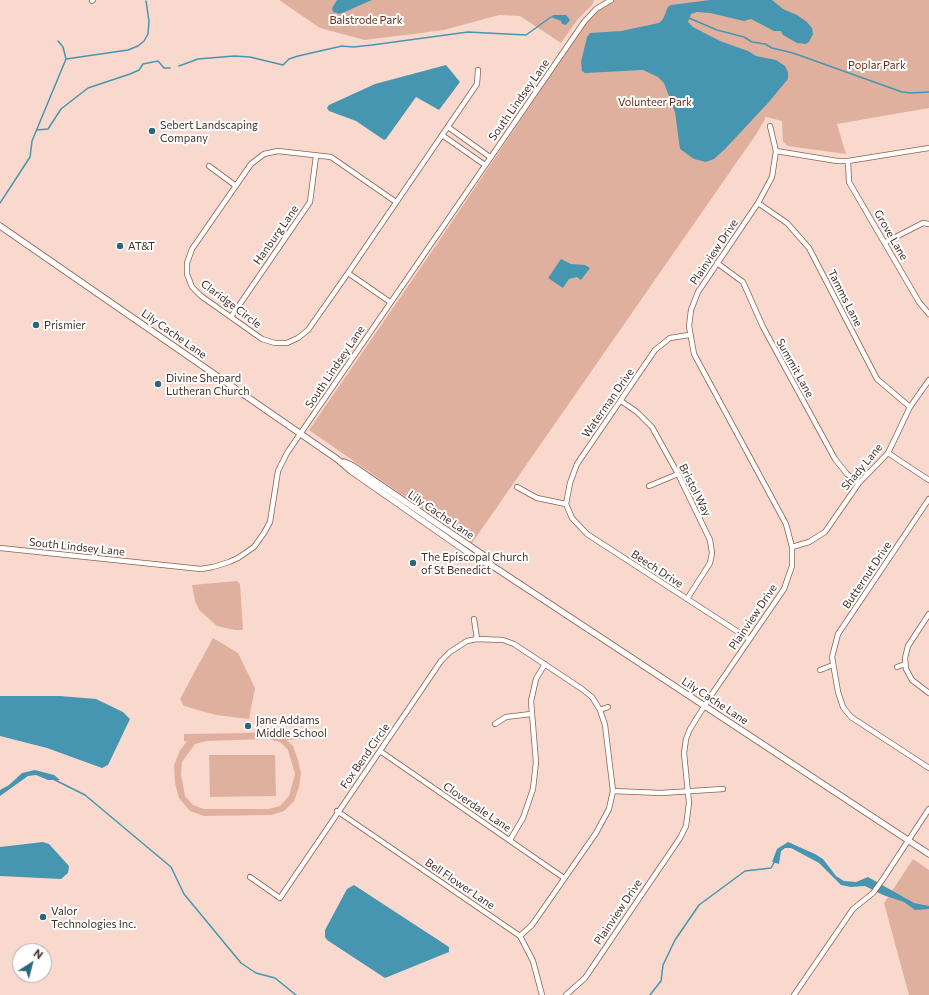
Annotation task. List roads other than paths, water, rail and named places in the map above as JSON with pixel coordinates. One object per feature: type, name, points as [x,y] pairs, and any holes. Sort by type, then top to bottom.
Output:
[{"type":"street","name":"South Lindsey Lane","points":[[0,548],[195,568],[213,568],[246,553],[264,533],[272,511],[278,471],[287,453],[584,22],[602,2],[611,0]]},
{"type":"street","name":"Claridge Circle","points":[[396,202],[331,157],[278,151],[264,154],[251,164],[192,249],[187,263],[187,274],[192,287],[201,296],[262,339],[275,343],[287,343],[298,338],[308,330],[348,273],[477,84],[478,70]]},
{"type":"street","name":"Plainview Drive","points":[[566,995],[585,978],[680,838],[686,826],[688,814],[684,753],[686,739],[705,706],[784,589],[792,566],[792,547],[786,524],[694,354],[689,335],[691,310],[698,292],[758,203],[772,177],[776,151],[770,126]]},
{"type":"street","points":[[448,127],[490,157]]},
{"type":"street","points":[[442,135],[485,165]]},
{"type":"street","points":[[776,151],[837,161],[848,161],[929,148]]},
{"type":"street","name":"Hanburg Lane","points":[[231,317],[310,202],[316,156]]},
{"type":"street","name":"Grove Lane","points":[[848,161],[849,182],[886,242],[919,302],[929,314]]},
{"type":"street","points":[[209,166],[236,186]]},
{"type":"street","name":"Tamms Lane","points":[[758,203],[787,223],[810,248],[876,379],[910,407]]},
{"type":"street","points":[[886,242],[923,223],[929,224]]},
{"type":"street","name":"Lily Cache Lane","points":[[0,226],[337,459],[353,466],[476,550],[491,565],[929,854]]},
{"type":"street","name":"Summit Lane","points":[[717,262],[743,282],[763,327],[836,459],[847,474],[859,483]]},
{"type":"street","points":[[348,273],[390,302]]},
{"type":"street","name":"Waterman Drive","points":[[566,504],[570,483],[577,464],[660,345],[670,338],[689,335]]},
{"type":"street","name":"Shady Lane","points":[[792,547],[809,542],[825,532],[859,483],[888,453],[910,407],[929,380]]},
{"type":"street","name":"Bristol Way","points":[[621,401],[637,412],[652,427],[678,474],[710,540],[712,553],[710,563],[687,599]]},
{"type":"street","points":[[888,453],[929,480]]},
{"type":"street","points":[[649,486],[678,474]]},
{"type":"street","points":[[517,488],[537,498],[566,504]]},
{"type":"street","name":"Butternut Drive","points":[[929,499],[838,634],[832,657],[843,707],[851,717],[929,768]]},
{"type":"street","name":"Beech Drive","points":[[566,504],[572,518],[587,534],[749,639]]},
{"type":"street","points":[[929,614],[908,646],[905,658],[905,664],[912,680],[929,693]]},
{"type":"street","points":[[474,619],[477,639]]},
{"type":"street","name":"Fox Bend Circle","points":[[250,878],[280,898],[337,811],[442,661],[457,647],[467,641],[477,639],[508,642],[586,691],[600,710],[605,725],[613,791],[609,809],[603,821],[532,925],[520,936]]},
{"type":"street","points":[[510,840],[523,818],[533,789],[536,762],[531,714],[533,687],[545,664]]},
{"type":"street","points":[[897,667],[905,664]]},
{"type":"street","points":[[820,670],[833,666]]},
{"type":"street","points":[[600,710],[608,707]]},
{"type":"street","points":[[495,724],[506,717],[531,714]]},
{"type":"street","name":"Cloverdale Lane","points":[[380,751],[564,878]]},
{"type":"street","points":[[613,791],[660,794],[722,789]]},
{"type":"street","points":[[794,995],[853,909],[873,893],[884,879],[929,809]]},
{"type":"street","name":"Bell Flower Lane","points":[[337,811],[520,936],[533,961],[542,995]]},
{"type":"water","points":[[337,0],[372,0],[340,14],[333,12],[332,8]]},
{"type":"water","points":[[710,0],[772,0],[783,9],[797,15],[807,22],[812,28],[813,34],[809,42],[806,44],[797,43],[783,35],[781,31],[774,31],[751,19],[744,21],[710,13],[697,12],[691,14],[688,22],[693,27],[720,41],[748,51],[756,56],[776,60],[785,66],[788,72],[788,79],[768,103],[725,149],[714,159],[706,162],[694,159],[680,149],[675,112],[664,83],[658,77],[643,70],[585,73],[582,71],[581,62],[587,37],[590,33],[621,31],[659,23],[663,19],[668,7],[671,5]]},
{"type":"water","points":[[553,15],[566,15],[570,20],[566,25],[562,24],[561,21],[551,17]]},
{"type":"water","points":[[446,65],[460,82],[439,110],[416,97],[384,140],[356,121],[329,111],[327,108],[329,105],[375,84]]},
{"type":"water","points":[[561,259],[571,264],[585,265],[590,268],[581,280],[577,277],[569,279],[563,288],[548,278]]},
{"type":"water","points":[[0,696],[60,696],[96,699],[123,712],[130,719],[108,765],[102,768],[47,748],[0,736]]},
{"type":"water","points":[[35,770],[54,775],[60,780],[48,780],[36,775],[28,776],[0,796],[0,790],[9,785],[22,773]]},
{"type":"water","points":[[43,842],[49,844],[69,866],[68,873],[61,879],[0,876],[0,847]]},
{"type":"water","points":[[788,842],[823,859],[836,876],[844,881],[856,882],[868,877],[914,903],[929,906],[929,909],[915,910],[904,902],[883,895],[865,886],[851,887],[841,885],[819,863],[791,848],[785,848],[781,851],[779,864],[772,862],[777,849]]},
{"type":"water","points":[[354,885],[449,947],[449,952],[385,978],[327,940],[325,937],[325,930],[347,889]]},
{"type":"waterway","points":[[66,59],[128,50],[138,46],[144,41],[148,34],[149,21],[146,1]]},
{"type":"waterway","points":[[179,66],[198,59],[234,56],[250,57],[283,65],[289,59],[298,56],[342,46],[353,47],[372,45],[468,32],[526,35],[551,17]]},
{"type":"waterway","points":[[689,18],[717,30],[744,37],[752,42],[765,44],[772,48],[793,53],[902,92],[929,92]]},
{"type":"waterway","points":[[0,203],[30,157],[32,141],[66,59],[63,47],[58,41]]},
{"type":"waterway","points":[[37,130],[48,129],[61,109],[88,88],[130,74],[139,70],[143,64],[158,61],[164,68],[170,68]]},
{"type":"waterway","points":[[53,779],[85,795],[171,867],[184,894],[241,963],[256,973],[275,978],[296,995]]},
{"type":"waterway","points":[[650,995],[661,981],[663,965],[675,940],[699,905],[745,871],[771,868],[775,861]]},
{"type":"place","name":"Sebert Landscaping Company","points":[[152,131]]},
{"type":"place","name":"AT&T","points":[[120,246]]},
{"type":"place","name":"Prismier","points":[[36,325]]},
{"type":"place","name":"Divine Shepard Lutheran Church","points":[[158,384]]},
{"type":"place","name":"The Episcopal Church of St Benedict","points":[[413,563]]},
{"type":"place","name":"Jane Addams Middle School","points":[[248,726]]},
{"type":"place","name":"Valor Technologies Inc.","points":[[43,917]]},
{"type":"park label","name":"Balstrode Park","points":[[366,20]]},
{"type":"park label","name":"Poplar Park","points":[[877,65]]},
{"type":"park label","name":"Volunteer Park","points":[[655,102]]}]
